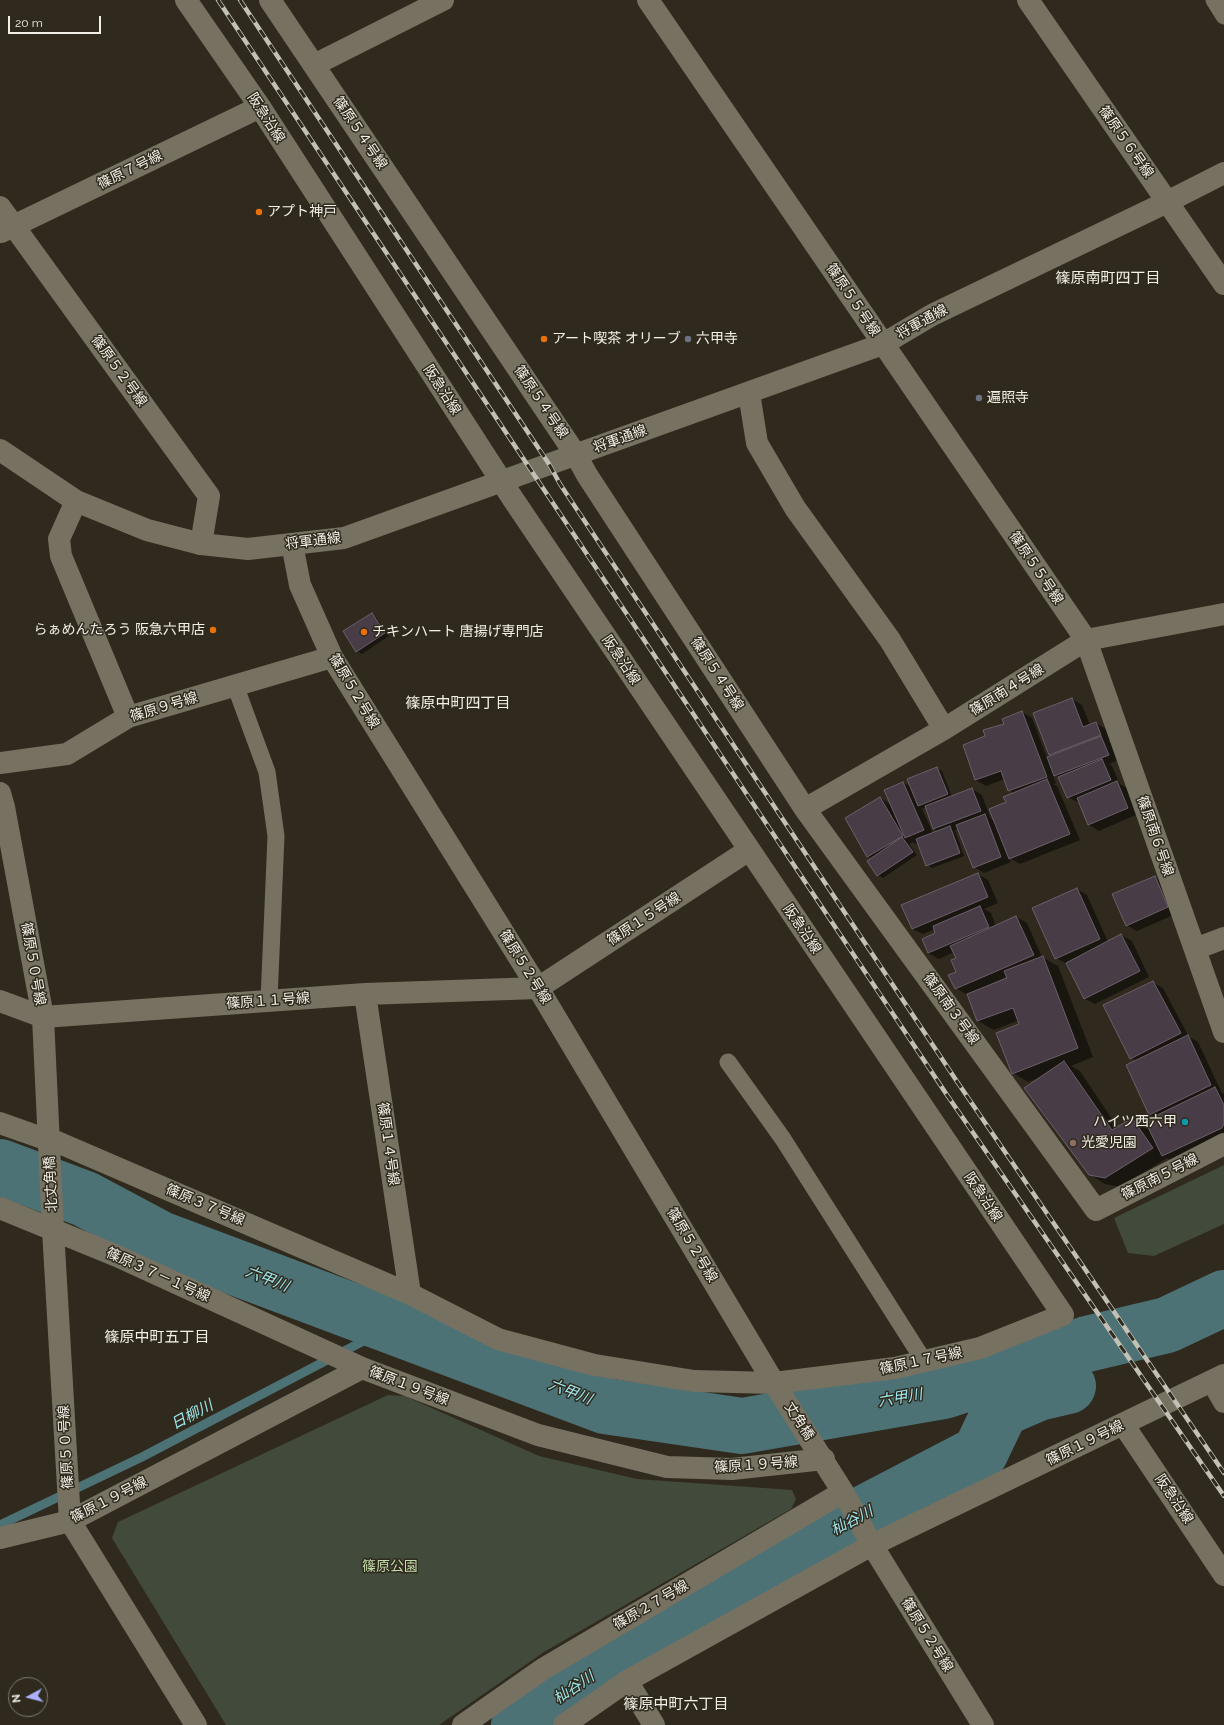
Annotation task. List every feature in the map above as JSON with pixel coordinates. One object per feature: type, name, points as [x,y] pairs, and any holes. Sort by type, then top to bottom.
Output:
[{"type":"street","name":"阪急沿線","points":[[186,0],[260,107],[501,482],[1063,1315]]},
{"type":"street","name":"篠原５４号線","points":[[270,0],[576,455],[591,481],[805,809]]},
{"type":"street","points":[[314,65],[443,0]]},
{"type":"street","name":"篠原５５号線","points":[[648,0],[1086,640]]},
{"type":"street","name":"篠原５６号線","points":[[1028,0],[1224,284]]},
{"type":"street","name":"篠原７号線","points":[[7,229],[260,107]]},
{"type":"street","name":"将軍通線","points":[[0,450],[76,501],[147,530],[201,544],[248,549],[344,538],[883,344],[932,315],[1224,173]]},
{"type":"street","name":"篠原５２号線","points":[[0,207],[7,229],[209,496],[201,544]]},
{"type":"street","points":[[749,393],[758,443],[795,508],[890,640],[944,729]]},
{"type":"street","points":[[76,501],[60,539],[61,556],[128,717]]},
{"type":"street","name":"篠原５２号線","points":[[292,544],[300,585],[332,657],[538,988],[774,1383]]},
{"type":"street","name":"篠原南４号線","points":[[805,809],[944,729],[1086,640],[1224,614]]},
{"type":"street","name":"篠原南６号線","points":[[1086,640],[1224,1032]]},
{"type":"street","name":"篠原９号線","points":[[0,763],[67,754],[128,717],[332,657]]},
{"type":"street","name":"篠原５０号線","points":[[0,793],[4,807],[43,1017],[48,1138]]},
{"type":"street","name":"篠原南３号線","points":[[805,809],[1096,1210]]},
{"type":"street","name":"篠原１５号線","points":[[538,988],[749,850]]},
{"type":"street","points":[[1195,949],[1224,938]]},
{"type":"street","name":"篠原１１号線","points":[[0,1001],[43,1017],[366,994],[538,988]]},
{"type":"street","name":"篠原１４号線","points":[[366,994],[410,1294]]},
{"type":"street","name":"篠原３７号線","points":[[0,1123],[48,1140],[48,1138],[410,1294]]},
{"type":"street","name":"北丈角橋","points":[[48,1138],[53,1230]]},
{"type":"street","name":"篠原南５号線","points":[[1096,1210],[1224,1144]]},
{"type":"street","name":"篠原３７－１号線","points":[[0,1208],[116,1256],[360,1367]]},
{"type":"street","name":"篠原５０号線","points":[[53,1230],[69,1517],[196,1725]]},
{"type":"street","points":[[410,1294],[498,1339],[595,1365],[694,1381],[774,1383]]},
{"type":"street","name":"篠原１７号線","points":[[774,1383],[895,1368],[980,1348],[1063,1315]]},
{"type":"street","name":"篠原１９号線","points":[[0,1538],[69,1517],[360,1367],[538,1435],[667,1466],[732,1469],[824,1459]]},
{"type":"street","points":[[1218,1378],[1224,1402]]},
{"type":"street","name":"篠原１９号線","points":[[872,1545],[1218,1378]]},
{"type":"street","name":"丈角橋","points":[[774,1383],[824,1459]]},
{"type":"street","name":"阪急沿線","points":[[1123,1424],[1224,1575]]},
{"type":"street","points":[[824,1459],[843,1492]]},
{"type":"street","name":"篠原５２号線","points":[[843,1492],[872,1545],[983,1725]]},
{"type":"street","name":"篠原２７号線","points":[[463,1725],[543,1668],[843,1492]]},
{"type":"street","points":[[564,1725],[627,1681],[872,1545]]},
{"type":"street","points":[[627,1681],[654,1725]]},
{"type":"lane","points":[[1214,0],[1224,16]]},
{"type":"lane","points":[[235,685],[267,772],[276,836],[269,1000]]},
{"type":"lane","points":[[728,1062],[783,1140],[924,1361]]},
{"type":"green space","points":[[1224,1165],[1224,1224],[1154,1256],[1128,1253],[1114,1218]]},
{"type":"green space","name":"篠原公園","points":[[388,1395],[405,1396],[539,1456],[637,1479],[792,1490],[796,1499],[791,1509],[544,1652],[439,1725],[226,1725],[112,1538],[118,1522]]},
{"type":"building","name":"チキンハート 唐揚げ専門店","points":[[372,613],[385,633],[356,652],[343,631]]},
{"type":"building","points":[[1072,698],[1083,727],[1096,722],[1101,735],[1049,755],[1033,713]]},
{"type":"building","points":[[1022,711],[1047,777],[1008,791],[1001,771],[975,780],[963,745],[985,736],[983,730],[1004,724],[1002,719]]},
{"type":"building","points":[[1101,736],[1109,755],[1054,776],[1047,757]]},
{"type":"building","points":[[1102,759],[1111,780],[1067,798],[1058,777]]},
{"type":"building","points":[[937,767],[948,794],[918,806],[907,779]]},
{"type":"building","points":[[1047,779],[1070,834],[1009,859],[989,809],[1006,802],[1003,797]]},
{"type":"building","points":[[1117,781],[1128,808],[1088,825],[1077,798]]},
{"type":"building","points":[[903,782],[924,830],[905,838],[884,790]]},
{"type":"building","points":[[972,788],[981,811],[933,829],[925,806]]},
{"type":"building","points":[[880,797],[903,836],[867,857],[845,818]]},
{"type":"building","points":[[985,814],[1001,857],[973,868],[956,825]]},
{"type":"building","points":[[950,826],[960,853],[926,866],[916,839]]},
{"type":"building","points":[[902,837],[913,852],[877,876],[867,861]]},
{"type":"building","points":[[978,873],[988,897],[912,929],[901,905]]},
{"type":"building","points":[[1155,876],[1168,907],[1126,926],[1112,894]]},
{"type":"building","points":[[1077,888],[1100,939],[1055,959],[1032,908]]},
{"type":"building","points":[[980,906],[989,927],[928,953],[922,939],[935,933],[933,926]]},
{"type":"building","points":[[1016,916],[1034,955],[955,989],[948,975],[956,972],[951,960],[956,958],[950,946]]},
{"type":"building","points":[[1121,934],[1140,971],[1084,999],[1066,963]]},
{"type":"building","points":[[1043,956],[1078,1048],[1012,1074],[996,1033],[1019,1024],[1013,1008],[977,1021],[967,994],[1007,978],[1004,971]]},
{"type":"building","points":[[1153,981],[1181,1033],[1130,1059],[1103,1005]]},
{"type":"building","points":[[1188,1035],[1211,1085],[1149,1115],[1126,1065]]},
{"type":"building","points":[[1064,1061],[1112,1130],[1132,1118],[1153,1148],[1105,1178],[1089,1175],[1024,1088]]},
{"type":"building","name":"ハイツ西六甲","points":[[1215,1087],[1224,1105],[1224,1123],[1222,1128],[1162,1156],[1145,1121]]},
{"type":"waterway","name":"六甲川","points":[[0,1167],[85,1199],[160,1239],[605,1406],[742,1426],[944,1391],[1087,1344],[1167,1325],[1224,1298]]},
{"type":"waterway","name":"日柳川","points":[[0,1525],[142,1457],[394,1325]]},
{"type":"waterway","name":"杣谷川","points":[[519,1725],[658,1631],[834,1529],[980,1453],[1001,1409],[1038,1393],[1068,1386]]},
{"type":"railway","points":[[218,0],[947,1095],[1224,1496]]},
{"type":"railway","points":[[240,0],[958,1083],[1224,1473]]},
{"type":"place","name":"アプト神戸","points":[[259,212]]},
{"type":"place","name":"アート喫茶 オリーブ","points":[[544,339]]},
{"type":"place","name":"六甲寺","points":[[688,339]]},
{"type":"place","name":"遍照寺","points":[[979,398]]},
{"type":"place","name":"らぁめんたろう 阪急六甲店","points":[[213,630]]},
{"type":"place","name":"チキンハート 唐揚げ専門店","points":[[364,632]]},
{"type":"place","name":"ハイツ西六甲","points":[[1185,1122]]},
{"type":"place","name":"光愛児園","points":[[1073,1143]]},
{"type":"district","name":"篠原南町四丁目","points":[[1108,278]]},
{"type":"district","name":"篠原中町四丁目","points":[[458,703]]},
{"type":"district","name":"篠原中町五丁目","points":[[157,1337]]},
{"type":"district","name":"篠原中町六丁目","points":[[676,1704]]}]
